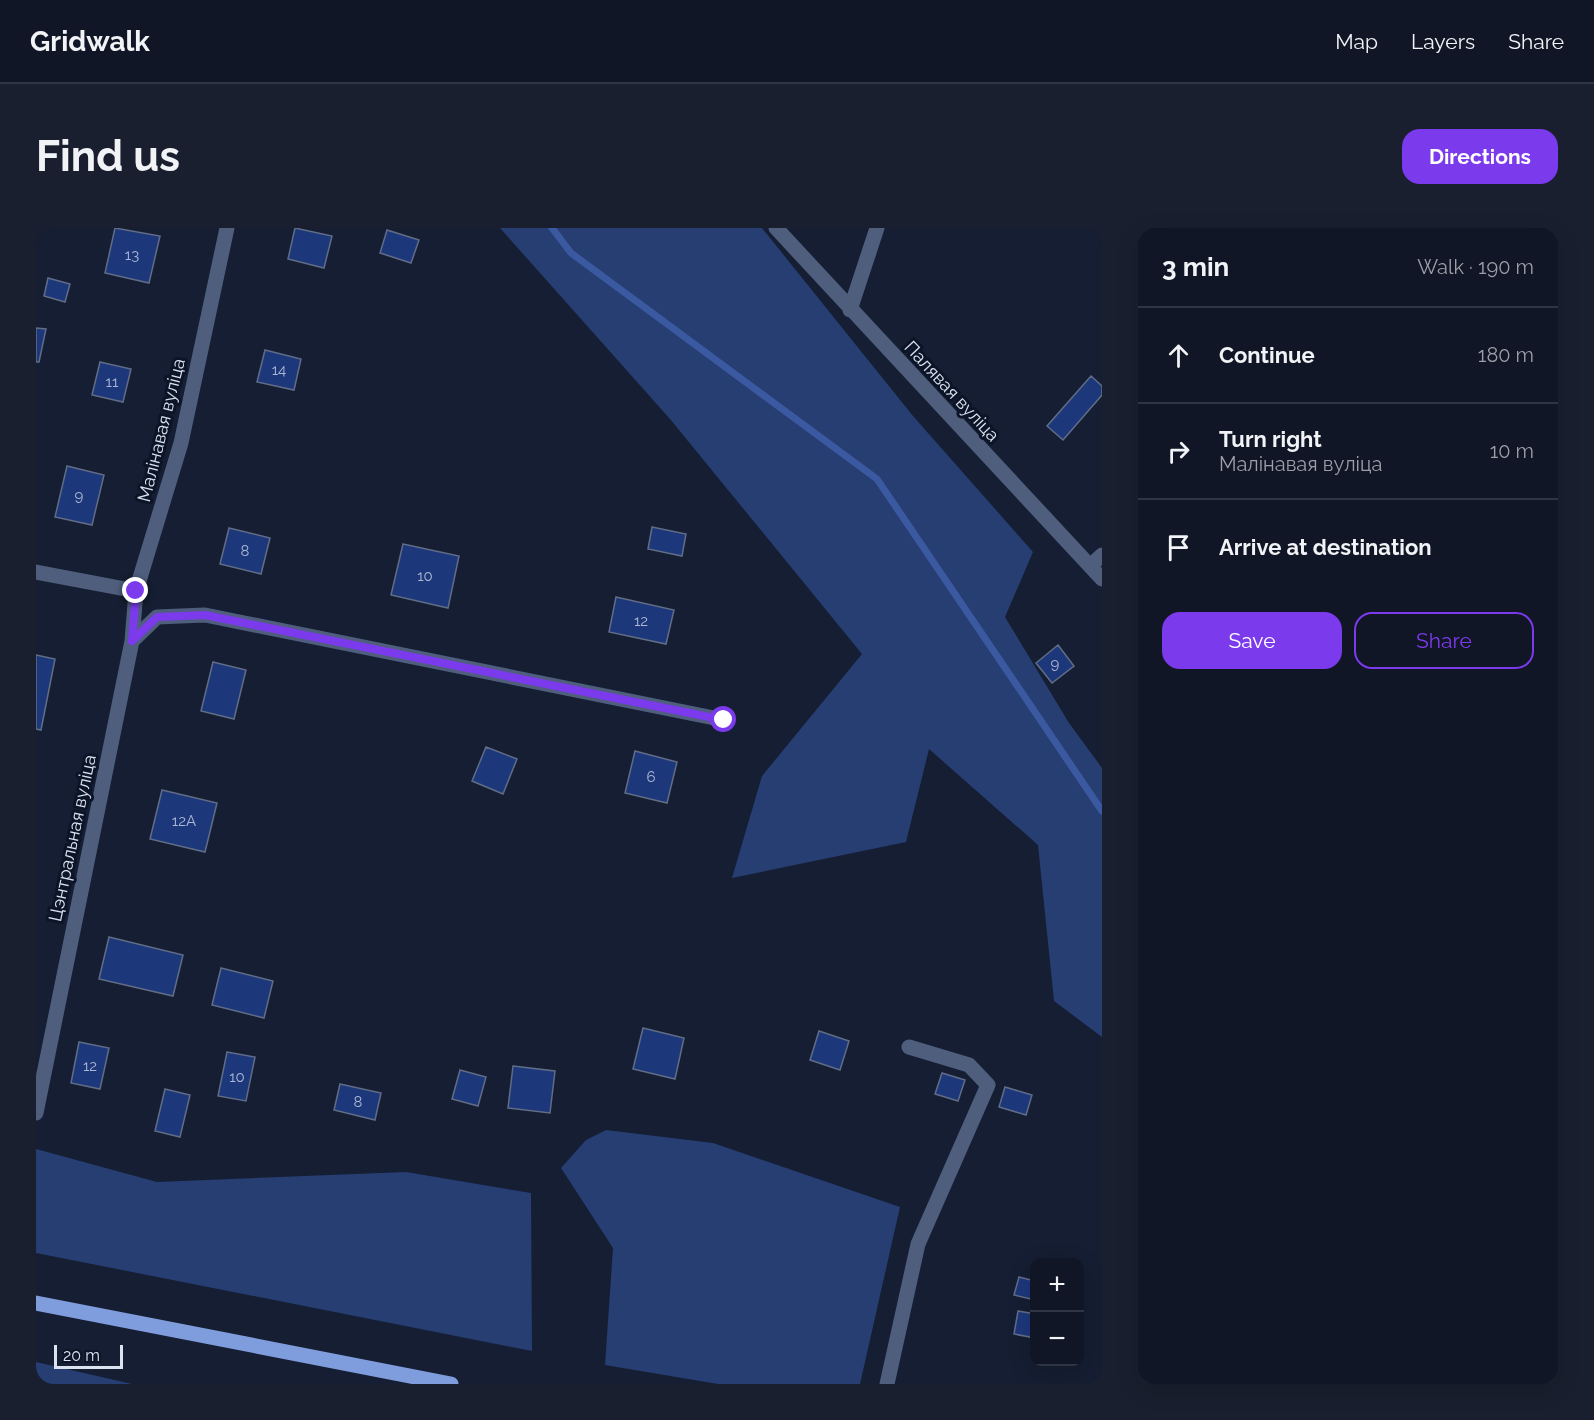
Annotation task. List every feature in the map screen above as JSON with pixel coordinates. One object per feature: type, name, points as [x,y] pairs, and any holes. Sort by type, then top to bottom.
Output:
[{"type":"main road","points":[[36,1303],[451,1384]]},
{"type":"street","name":"Малінавая вуліца","points":[[132,641],[136,591],[181,443],[227,228]]},
{"type":"street","name":"Палявая вуліца","points":[[776,228],[1102,579]]},
{"type":"street","points":[[850,310],[877,228]]},
{"type":"street","points":[[1090,566],[1102,555]]},
{"type":"street","points":[[36,572],[136,591]]},
{"type":"street","points":[[132,641],[157,617],[205,615],[724,720]]},
{"type":"street","name":"Цэнтральная вуліца","points":[[36,1113],[132,641]]},
{"type":"street","points":[[887,1384],[918,1244],[988,1085],[969,1065],[909,1047]]},
{"type":"shaded area","points":[[500,228],[762,228],[913,416],[1033,552],[1005,617],[1069,723],[1102,768],[1102,1037],[1054,1001],[1038,845],[929,749],[906,842],[732,878],[762,776],[862,654],[670,419]]},
{"type":"shaded area","points":[[606,1130],[713,1143],[900,1207],[860,1384],[718,1384],[605,1365],[613,1248],[561,1168],[586,1140]]},
{"type":"shaded area","points":[[36,1149],[157,1182],[406,1172],[531,1193],[532,1351],[36,1253]]},
{"type":"shaded area","points":[[36,1362],[132,1384],[36,1384]]},
{"type":"building","points":[[115,228],[160,236],[149,283],[105,273]]},
{"type":"building","points":[[295,228],[332,236],[324,268],[288,259]]},
{"type":"building","points":[[387,230],[419,240],[411,263],[380,253]]},
{"type":"building","points":[[48,278],[70,284],[65,302],[44,296]]},
{"type":"building","points":[[36,328],[46,329],[39,362],[36,362]]},
{"type":"building","points":[[265,350],[301,359],[294,390],[257,382]]},
{"type":"building","points":[[100,362],[131,369],[123,402],[92,395]]},
{"type":"building","points":[[1091,376],[1102,386],[1102,395],[1063,440],[1047,426]]},
{"type":"building","points":[[67,466],[104,475],[92,525],[55,517]]},
{"type":"building","points":[[652,527],[686,534],[682,556],[648,549]]},
{"type":"building","points":[[229,528],[270,538],[261,574],[220,564]]},
{"type":"building","points":[[403,544],[459,556],[448,608],[391,595]]},
{"type":"building","points":[[616,597],[674,610],[666,644],[609,632]]},
{"type":"building","points":[[1058,645],[1074,666],[1052,683],[1036,663]]},
{"type":"building","points":[[36,655],[55,659],[41,730],[36,729]]},
{"type":"building","points":[[213,662],[246,670],[234,719],[201,711]]},
{"type":"building","points":[[486,747],[517,759],[503,794],[472,781]]},
{"type":"building","points":[[635,751],[677,762],[667,803],[625,793]]},
{"type":"building","points":[[162,790],[217,803],[205,852],[150,839]]},
{"type":"building","points":[[109,937],[183,955],[173,996],[99,979]]},
{"type":"building","points":[[221,968],[273,981],[264,1018],[212,1005]]},
{"type":"building","points":[[643,1028],[684,1038],[675,1079],[633,1069]]},
{"type":"building","points":[[819,1031],[849,1041],[840,1070],[810,1060]]},
{"type":"building","points":[[79,1042],[109,1048],[100,1089],[71,1083]]},
{"type":"building","points":[[227,1052],[255,1057],[246,1101],[218,1096]]},
{"type":"building","points":[[513,1066],[555,1071],[550,1113],[508,1108]]},
{"type":"building","points":[[460,1070],[486,1077],[478,1106],[452,1099]]},
{"type":"building","points":[[942,1073],[965,1080],[958,1101],[935,1094]]},
{"type":"building","points":[[340,1084],[381,1093],[375,1120],[334,1110]]},
{"type":"building","points":[[1005,1087],[1032,1095],[1026,1115],[999,1107]]},
{"type":"building","points":[[165,1089],[190,1095],[180,1137],[155,1131]]},
{"type":"building","points":[[1019,1277],[1030,1280],[1030,1299],[1014,1295]]},
{"type":"building","points":[[1018,1311],[1030,1313],[1030,1337],[1014,1334]]},
{"type":"waterway","points":[[552,228],[571,253],[877,479],[1102,811]]},
{"type":"route","points":[[136,591],[132,641],[157,617],[205,615],[724,720]]}]
